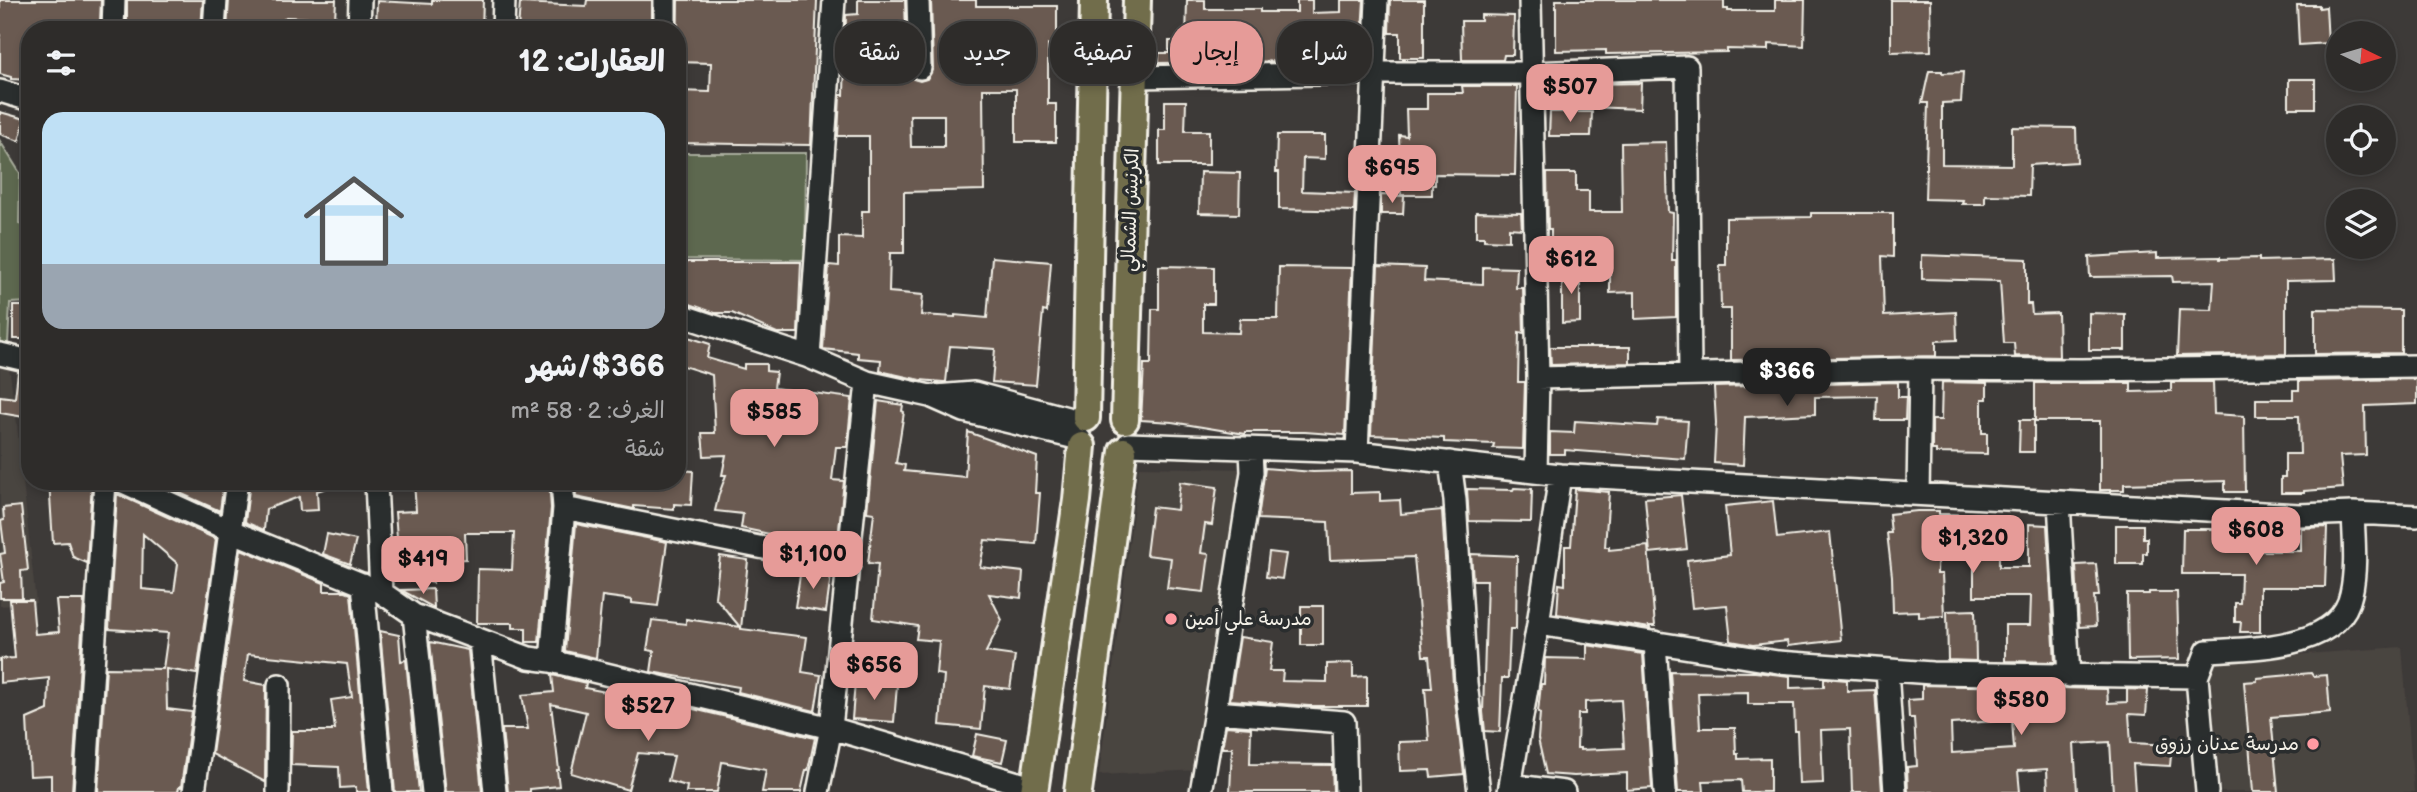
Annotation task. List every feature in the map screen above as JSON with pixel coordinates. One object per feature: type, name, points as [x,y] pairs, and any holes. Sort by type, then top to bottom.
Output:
[{"type":"main road","points":[[1034,790],[1077,500],[1082,431],[1094,0]]},
{"type":"main road","name":"الكرنيش الشمالي","points":[[1137,21],[1138,0]]},
{"type":"main road","name":"الكرنيش الشمالي","points":[[1078,792],[1125,438],[1135,84]]},
{"type":"main road","points":[[1103,408],[1119,413],[1125,438],[1110,459],[1102,459],[1087,452],[1082,431],[1095,411],[1103,408]]},
{"type":"street","points":[[113,21],[114,0]]},
{"type":"street","points":[[215,21],[216,0]]},
{"type":"street","points":[[359,21],[360,0]]},
{"type":"street","points":[[503,21],[504,0]]},
{"type":"street","points":[[665,0],[665,21]]},
{"type":"street","points":[[809,357],[834,0]]},
{"type":"street","points":[[918,0],[919,21]]},
{"type":"street","points":[[1357,452],[1377,0]]},
{"type":"street","points":[[1530,0],[1538,378],[1536,471]]},
{"type":"street","points":[[1156,77],[1532,73],[1687,67],[1690,373]]},
{"type":"street","points":[[0,90],[21,97]]},
{"type":"street","points":[[686,317],[809,357],[867,382],[930,396],[975,393],[1082,431]]},
{"type":"street","points":[[0,354],[21,359]]},
{"type":"street","points":[[1538,378],[1690,373],[2417,366]]},
{"type":"street","points":[[1918,494],[1920,370]]},
{"type":"street","points":[[818,792],[831,728],[867,382]]},
{"type":"street","points":[[1125,438],[1251,450],[1357,452],[1560,475],[2299,515],[2353,513],[2417,516]]},
{"type":"street","points":[[1201,792],[1252,472],[1251,450]]},
{"type":"street","points":[[1450,462],[1455,500],[1466,683],[1479,792]]},
{"type":"street","points":[[1560,475],[1510,788],[1564,792]]},
{"type":"street","points":[[85,792],[104,490]]},
{"type":"street","points":[[141,490],[231,531],[372,588],[414,615],[529,658],[831,728],[1034,790]]},
{"type":"street","points":[[194,792],[236,490]]},
{"type":"street","points":[[376,490],[372,588],[382,792]]},
{"type":"street","points":[[551,661],[564,508],[563,490]]},
{"type":"street","points":[[2059,502],[2069,676]]},
{"type":"street","points":[[564,508],[849,565]]},
{"type":"street","points":[[2207,792],[2197,677],[2207,651],[2265,647],[2315,636],[2339,621],[2351,597],[2355,563],[2353,513]]},
{"type":"street","points":[[414,615],[433,792]]},
{"type":"street","points":[[1538,624],[1778,662],[1888,670],[2197,677]]},
{"type":"street","points":[[480,640],[495,792]]},
{"type":"street","points":[[1654,642],[1665,792]]},
{"type":"street","points":[[1888,670],[1895,792]]},
{"type":"street","points":[[278,685],[278,792]]},
{"type":"street","points":[[1215,712],[1344,722],[1346,792]]},
{"type":"shaded area","points":[[0,359],[8,360],[36,603],[0,606]]},
{"type":"shaded area","name":"مدرسة علي أمين","points":[[1139,467],[1246,469],[1200,770],[1099,775]]},
{"type":"shaded area","name":"مدرسة عدنان رزوق","points":[[2402,647],[2414,792],[2221,792],[2209,661]]},
{"type":"green space","points":[[0,141],[20,173],[21,302],[10,303],[8,344],[0,343]]},
{"type":"green space","points":[[686,153],[806,153],[805,260],[686,259]]},
{"type":"building","points":[[0,0],[101,0],[100,21],[21,21],[21,80],[0,74]]},
{"type":"building","points":[[127,0],[203,0],[202,21],[127,21]]},
{"type":"building","points":[[229,0],[336,0],[335,19],[286,17],[284,21],[228,21]]},
{"type":"building","points":[[432,0],[483,0],[482,21],[376,21],[377,1],[432,4]]},
{"type":"building","points":[[587,0],[652,0],[652,21],[519,21],[520,3],[586,6]]},
{"type":"building","points":[[678,0],[817,0],[811,145],[686,143],[686,91],[710,92],[711,63],[686,62],[686,21],[678,21]]},
{"type":"building","points":[[858,0],[905,0],[906,21],[846,21],[846,15],[858,14]]},
{"type":"building","points":[[931,0],[976,0],[976,6],[1057,6],[1057,21],[1050,21],[1048,45],[1048,104],[1056,104],[1056,142],[1016,142],[1016,89],[983,89],[984,190],[904,192],[904,253],[890,253],[889,292],[923,295],[921,315],[955,317],[987,318],[992,257],[1051,262],[1036,385],[992,382],[995,349],[950,346],[946,382],[943,382],[880,371],[881,360],[858,358],[858,353],[823,349],[829,265],[839,266],[839,237],[862,238],[862,211],[869,211],[869,136],[838,136],[840,95],[844,95],[844,84],[925,84],[933,68]],"holes":[[[910,115],[944,115],[944,147],[911,147]]]},
{"type":"building","points":[[1187,0],[1205,0],[1205,9],[1297,12],[1297,0],[1312,0],[1312,13],[1341,12],[1341,0],[1364,0],[1363,21],[1277,21],[1277,61],[1263,61],[1263,21],[1186,21]]},
{"type":"building","points":[[1390,0],[1424,0],[1424,58],[1400,58],[1400,33],[1389,33]]},
{"type":"building","points":[[1556,0],[1724,0],[1724,9],[1728,11],[1775,11],[1775,0],[1805,0],[1804,46],[1768,44],[1768,50],[1727,49],[1727,52],[1606,54],[1606,50],[1556,51]]},
{"type":"building","points":[[1891,0],[1930,0],[1931,51],[1891,52]]},
{"type":"building","points":[[2297,5],[2326,7],[2326,43],[2299,45]]},
{"type":"building","points":[[1481,15],[1514,16],[1513,55],[1504,55],[1503,60],[1462,60],[1461,21],[1481,21]]},
{"type":"building","points":[[1169,41],[1170,63],[1159,63],[1159,53],[1169,53]]},
{"type":"building","points":[[1929,71],[1963,72],[1961,102],[1942,103],[1942,164],[2012,165],[2012,127],[2076,128],[2077,162],[2030,165],[2029,196],[1985,195],[1985,204],[1962,204],[1963,200],[1925,199],[1928,103],[1922,103]]},
{"type":"building","points":[[2289,79],[2315,79],[2315,108],[2289,108]]},
{"type":"building","points":[[1641,83],[1640,109],[1590,107],[1592,84]]},
{"type":"building","points":[[1462,86],[1517,86],[1515,175],[1435,174],[1432,195],[1401,195],[1399,135],[1407,136],[1406,109],[1427,109],[1427,93],[1463,93]]},
{"type":"building","points":[[1165,101],[1186,101],[1185,131],[1209,131],[1209,165],[1159,165],[1159,130],[1165,130]]},
{"type":"building","points":[[0,112],[21,118],[19,141],[0,134]]},
{"type":"building","points":[[1550,112],[1592,112],[1591,136],[1549,136]]},
{"type":"building","points":[[1277,135],[1325,135],[1325,159],[1303,158],[1302,191],[1355,193],[1354,211],[1279,209]]},
{"type":"building","points":[[1666,142],[1668,212],[1673,213],[1672,261],[1676,261],[1676,317],[1635,319],[1635,292],[1610,293],[1610,260],[1602,260],[1603,241],[1551,241],[1551,229],[1548,229],[1547,173],[1576,173],[1576,191],[1589,191],[1589,212],[1622,212],[1621,143]]},
{"type":"building","points":[[1200,172],[1240,173],[1239,214],[1199,213]]},
{"type":"building","points":[[1381,195],[1404,196],[1403,214],[1381,214]]},
{"type":"building","points":[[1476,212],[1521,213],[1522,229],[1509,228],[1509,241],[1484,240],[1484,237],[1476,237]]},
{"type":"building","points":[[1811,213],[1893,213],[1893,257],[1882,256],[1884,316],[1956,312],[1957,340],[1936,341],[1936,356],[1731,360],[1731,309],[1721,309],[1720,265],[1726,265],[1726,218],[1811,217]]},
{"type":"building","points":[[2157,253],[2157,258],[2259,258],[2259,261],[2335,259],[2336,280],[2286,281],[2286,354],[2177,356],[2179,309],[2212,310],[2214,281],[2173,282],[2172,276],[2090,277],[2089,257]]},
{"type":"building","points":[[1922,255],[2027,259],[2027,304],[2031,304],[2032,314],[2058,313],[2059,357],[2015,356],[2014,343],[2004,343],[2000,281],[1922,279]]},
{"type":"building","points":[[686,262],[801,262],[798,333],[777,333],[732,313],[715,313],[687,303]]},
{"type":"building","points":[[1159,266],[1214,267],[1214,304],[1203,304],[1203,332],[1239,333],[1240,319],[1278,319],[1279,267],[1352,268],[1345,435],[1305,432],[1245,434],[1172,422],[1141,420],[1144,364],[1151,364],[1152,309],[1159,309]]},
{"type":"building","points":[[1378,266],[1425,268],[1424,281],[1483,284],[1483,267],[1517,268],[1516,288],[1523,288],[1524,333],[1519,332],[1518,382],[1525,382],[1523,449],[1493,448],[1494,444],[1444,442],[1444,438],[1371,435]]},
{"type":"building","points":[[1562,268],[1580,269],[1580,322],[1562,323]]},
{"type":"building","points":[[13,306],[21,306],[21,339],[13,339]]},
{"type":"building","points":[[2315,309],[2401,310],[2401,353],[2315,354]]},
{"type":"building","points":[[2089,313],[2125,314],[2125,350],[2089,350]]},
{"type":"building","points":[[686,336],[710,344],[707,358],[744,369],[744,364],[766,364],[766,371],[776,372],[774,388],[852,398],[847,447],[836,447],[832,480],[844,481],[837,548],[741,528],[743,514],[715,511],[726,475],[722,475],[726,455],[704,456],[702,433],[715,433],[712,375],[686,367]]},
{"type":"building","points":[[1550,347],[1630,347],[1630,363],[1551,365]]},
{"type":"building","points":[[18,372],[21,372],[21,416],[0,413],[0,396],[15,398]]},
{"type":"building","points":[[2417,379],[2417,404],[2365,406],[2366,455],[2340,456],[2343,488],[2281,493],[2281,477],[2285,477],[2285,454],[2300,454],[2299,416],[2256,416],[2256,399],[2293,399],[2293,390],[2299,390],[2299,381]]},
{"type":"building","points":[[1898,382],[1898,397],[1906,397],[1905,420],[1876,420],[1877,396],[1815,397],[1815,414],[1745,417],[1743,465],[1714,463],[1714,387]]},
{"type":"building","points":[[1942,382],[1987,383],[1987,399],[1982,399],[1982,433],[1987,433],[1987,454],[1936,453],[1936,450],[1932,450],[1932,420],[1941,420]]},
{"type":"building","points":[[2171,382],[2213,382],[2214,414],[2244,416],[2245,492],[2225,492],[2225,481],[2124,484],[2124,490],[2100,490],[2100,421],[2035,421],[2035,383],[2131,383],[2131,392],[2171,391]]},
{"type":"building","points":[[878,401],[903,405],[896,463],[905,465],[904,471],[965,477],[968,432],[1037,457],[1035,493],[1040,493],[1036,544],[985,540],[980,567],[1023,572],[1021,598],[989,594],[1002,620],[986,652],[1015,656],[1010,689],[985,686],[981,729],[940,725],[944,675],[936,674],[939,641],[916,639],[918,626],[873,619],[878,564],[868,563],[874,513],[867,512]]},
{"type":"building","points":[[1658,419],[1688,421],[1685,459],[1565,450],[1565,454],[1550,454],[1550,432],[1574,433],[1575,421],[1657,426]]},
{"type":"building","points":[[2020,420],[2034,420],[2034,452],[2019,452]]},
{"type":"building","points":[[1265,468],[1313,472],[1351,471],[1351,493],[1380,492],[1380,501],[1400,500],[1401,514],[1442,510],[1453,684],[1464,774],[1431,777],[1430,770],[1400,771],[1399,742],[1429,741],[1425,688],[1432,688],[1429,656],[1423,656],[1414,557],[1330,560],[1328,522],[1258,519]]},
{"type":"building","points":[[686,471],[693,471],[691,505],[674,504],[674,509],[634,506],[634,509],[576,497],[576,490],[686,490]]},
{"type":"building","name":"مدرسة علي أمين","points":[[1180,482],[1217,487],[1212,525],[1205,524],[1201,553],[1209,554],[1204,592],[1167,588],[1171,558],[1146,555],[1152,507],[1177,510]]},
{"type":"building","points":[[1467,489],[1532,489],[1531,522],[1469,521]]},
{"type":"building","points":[[1575,489],[1609,492],[1605,547],[1609,547],[1609,550],[1648,546],[1655,626],[1649,626],[1650,628],[1557,614],[1559,584],[1565,585],[1565,546],[1571,546]]},
{"type":"building","points":[[50,490],[91,490],[87,563],[73,557],[68,542],[53,543]]},
{"type":"building","points":[[173,490],[223,490],[220,511]]},
{"type":"building","points":[[249,490],[320,490],[317,491],[318,510],[300,511],[299,497],[266,509],[264,530],[245,522]]},
{"type":"building","points":[[415,490],[550,490],[551,508],[539,642],[526,642],[526,628],[513,628],[513,623],[477,623],[478,569],[512,570],[514,533],[465,533],[466,559],[431,561],[433,583],[414,579],[413,557],[393,559],[392,538],[397,538],[395,512],[416,511]]},
{"type":"building","points":[[117,494],[216,539],[197,674],[166,669],[167,709],[192,712],[178,792],[98,792],[106,668],[163,669],[168,633],[109,629]],"holes":[[[143,534],[178,564],[174,592],[142,589]]]},
{"type":"building","points":[[1681,495],[1687,549],[1650,553],[1645,498]]},
{"type":"building","points":[[1773,501],[1777,538],[1830,532],[1841,640],[1788,646],[1787,641],[1753,645],[1731,641],[1727,605],[1692,608],[1687,560],[1730,555],[1725,506]]},
{"type":"building","points":[[21,506],[28,570],[21,571],[22,598],[0,598],[0,583],[4,582],[0,554],[5,553],[1,521],[4,520],[3,508]]},
{"type":"building","points":[[1917,511],[1999,516],[1999,567],[2029,567],[2029,524],[2047,525],[2055,662],[2005,661],[2005,625],[2030,625],[2031,596],[1974,596],[1972,537],[1938,536],[1937,574],[1942,574],[1944,616],[1919,617],[1919,611],[1893,612],[1887,533],[1891,533],[1889,514]]},
{"type":"building","points":[[576,524],[667,542],[658,606],[602,596],[596,658],[565,651]]},
{"type":"building","points":[[2116,525],[2143,525],[2143,538],[2147,538],[2147,553],[2143,553],[2143,564],[2116,564]]},
{"type":"building","points":[[2327,527],[2325,587],[2260,587],[2260,632],[2240,632],[2241,622],[2235,622],[2235,603],[2240,603],[2241,574],[2182,574],[2183,529],[2224,529],[2224,544],[2251,544],[2251,551],[2301,551],[2301,528]]},
{"type":"building","points":[[327,534],[356,540],[350,564],[323,554]]},
{"type":"building","points":[[241,549],[324,583],[324,591],[351,594],[369,792],[356,792],[356,787],[340,788],[339,767],[291,765],[292,731],[335,729],[331,700],[352,697],[347,664],[248,654],[244,681],[266,685],[265,782],[212,754]]},
{"type":"building","points":[[1269,552],[1286,554],[1282,579],[1266,577]]},
{"type":"building","points":[[1471,554],[1517,556],[1516,629],[1510,629],[1508,678],[1502,678],[1500,732],[1485,731],[1483,712],[1487,580],[1473,580]]},
{"type":"building","points":[[720,556],[748,560],[741,629],[807,637],[802,672],[821,675],[815,711],[738,692],[739,687],[651,672],[654,651],[647,650],[652,620],[686,624],[686,619],[740,627],[715,597]]},
{"type":"building","points":[[2096,564],[2099,596],[2094,596],[2096,626],[2079,627],[2076,565]]},
{"type":"building","points":[[801,569],[831,575],[826,612],[795,607]]},
{"type":"building","points":[[433,589],[434,608],[401,590]]},
{"type":"building","points":[[2177,592],[2179,659],[2128,660],[2127,594]]},
{"type":"building","points":[[10,600],[32,600],[35,634],[59,632],[56,600],[84,600],[72,792],[51,792],[51,775],[30,776],[27,719],[48,710],[49,678],[0,683],[0,659],[15,658]]},
{"type":"building","points":[[1301,606],[1323,606],[1323,645],[1301,645]]},
{"type":"building","points":[[1975,610],[1976,661],[1948,660],[1947,611]]},
{"type":"building","points":[[380,631],[399,635],[401,661],[406,660],[419,792],[395,792]]},
{"type":"building","points":[[1240,637],[1273,642],[1269,671],[1283,671],[1282,681],[1327,682],[1327,664],[1353,663],[1353,677],[1367,676],[1367,706],[1309,706],[1230,700]]},
{"type":"building","points":[[430,642],[468,650],[482,792],[446,792]]},
{"type":"building","points":[[1587,645],[1643,654],[1652,788],[1627,790],[1627,773],[1574,776],[1546,774],[1538,739],[1538,712],[1541,684],[1544,684],[1545,658],[1587,659]],"holes":[[[1621,700],[1624,748],[1577,748],[1578,714],[1585,714],[1585,702]]]},
{"type":"building","points":[[1670,671],[1755,672],[1790,676],[1790,688],[1824,687],[1824,678],[1847,680],[1847,691],[1875,690],[1882,792],[1852,792],[1850,729],[1821,730],[1823,783],[1799,784],[1794,704],[1748,704],[1748,692],[1698,693],[1700,728],[1735,728],[1738,759],[1770,758],[1770,792],[1742,792],[1741,780],[1703,781],[1704,792],[1678,792]]},
{"type":"building","name":"مدرسة عدنان رزوق","points":[[2311,673],[2313,676],[2327,675],[2330,712],[2271,717],[2278,792],[2253,792],[2244,682],[2257,681],[2257,678]]},
{"type":"building","points":[[552,675],[586,683],[585,688],[689,708],[815,738],[801,792],[762,792],[766,770],[722,762],[717,792],[686,792],[687,786],[668,781],[674,756],[638,753],[628,790],[571,773],[586,712],[551,704],[559,786],[530,789],[530,792],[508,792],[502,729],[528,729],[522,695],[554,692]]},
{"type":"building","points":[[855,682],[897,685],[894,722],[852,719]]},
{"type":"building","points":[[1922,685],[2107,689],[2108,703],[2127,702],[2127,689],[2148,690],[2146,715],[2129,714],[2131,743],[2172,745],[2170,766],[2133,764],[2135,792],[2113,792],[2110,742],[2074,744],[2077,792],[2048,792],[2047,769],[2018,771],[2020,792],[1908,792],[1907,767],[1917,766],[1914,718],[1909,718],[1908,700],[1922,699]],"holes":[[[2012,720],[2014,749],[1952,753],[1951,724]]]},
{"type":"building","points":[[1226,726],[1251,728],[1250,764],[1332,765],[1333,792],[1230,792],[1232,748],[1222,748]]},
{"type":"building","points":[[977,734],[1007,740],[1002,762],[972,756]]},
{"type":"place","name":"مدرسة علي أمين","points":[[1171,619]]},
{"type":"place","name":"مدرسة عدنان رزوق","points":[[2313,744]]}]
